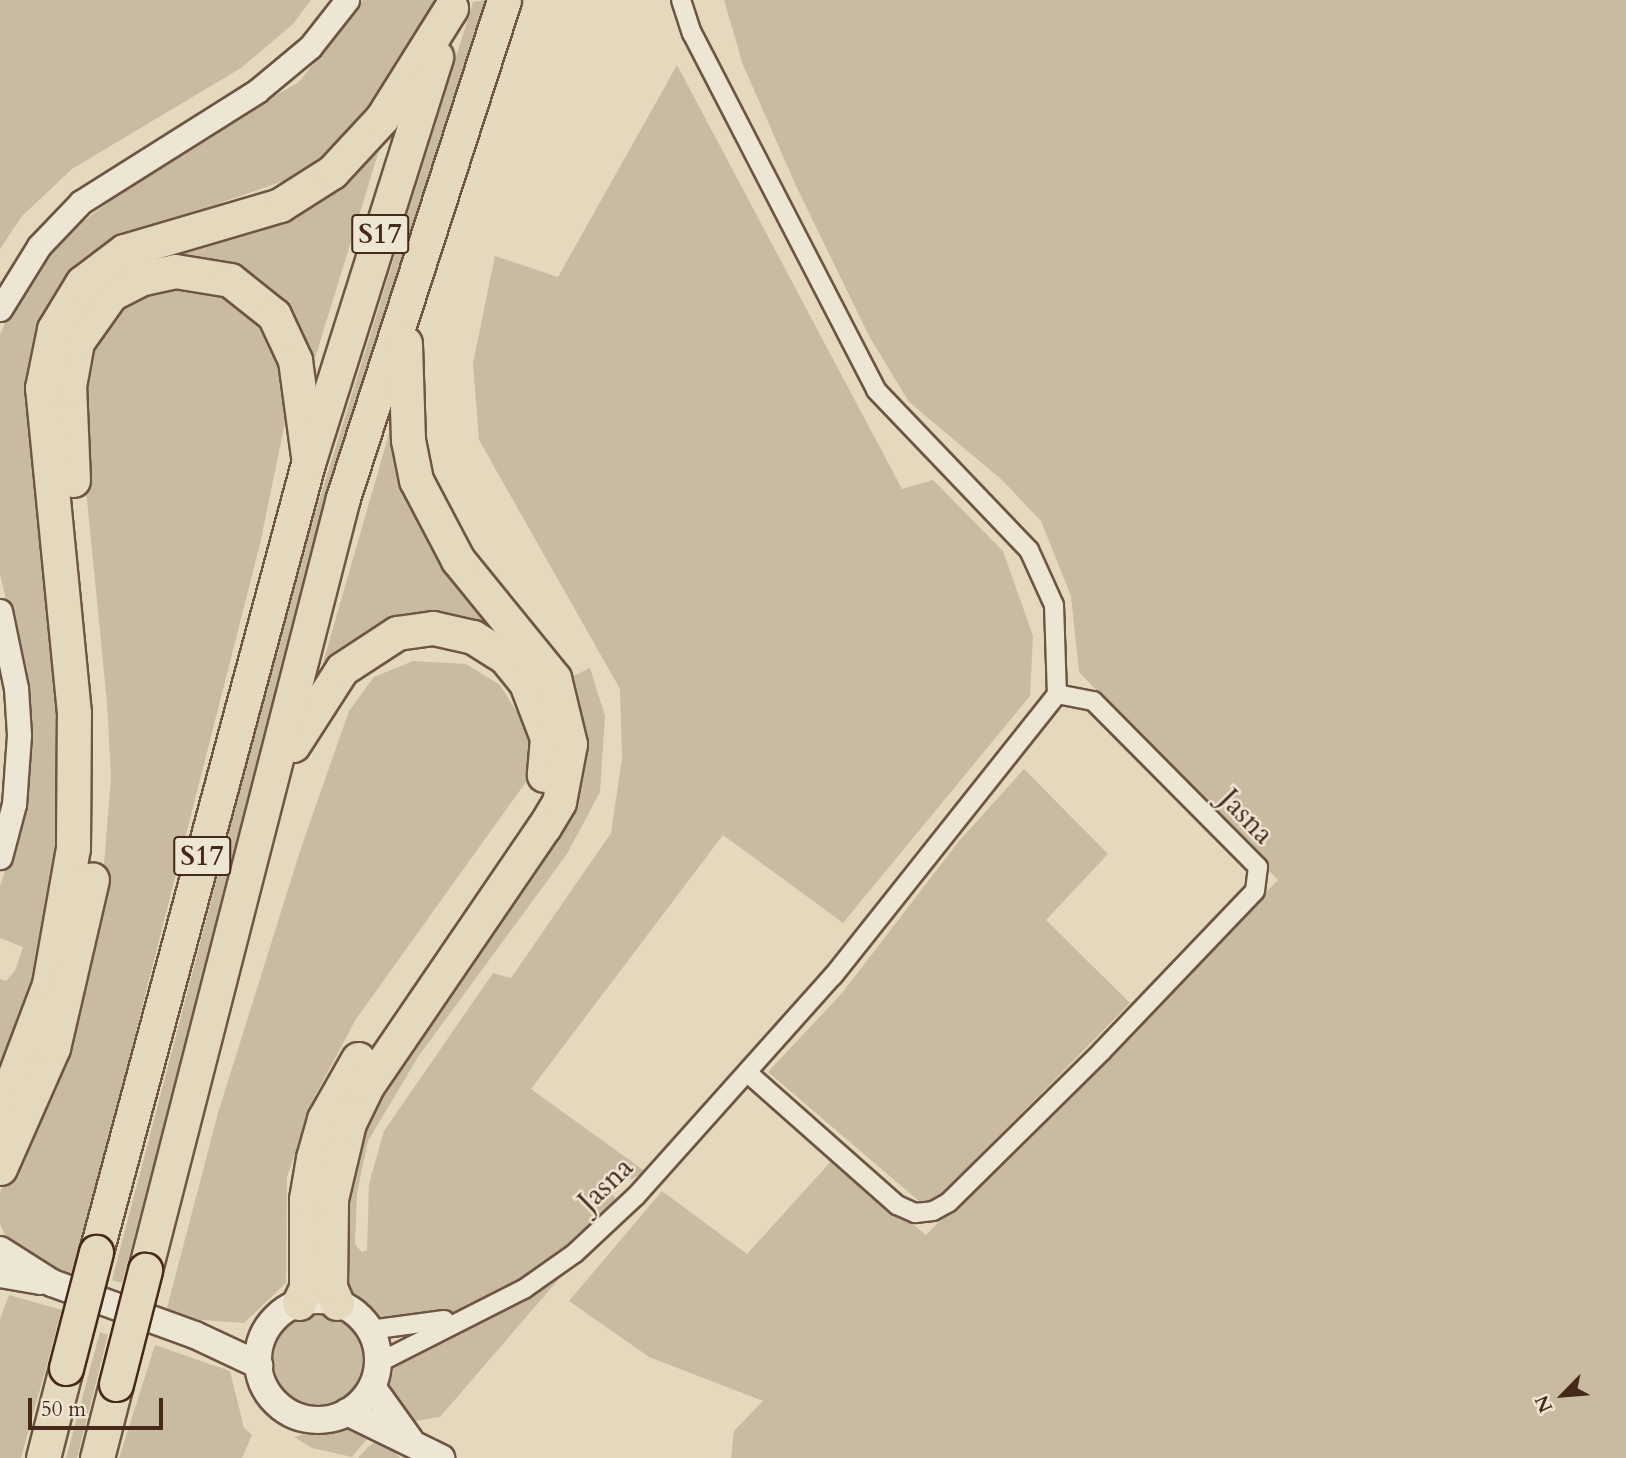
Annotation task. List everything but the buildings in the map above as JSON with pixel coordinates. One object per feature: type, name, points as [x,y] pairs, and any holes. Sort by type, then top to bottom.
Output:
[{"type":"highway","name":"S17","points":[[97,1458],[272,784],[343,498],[504,0]]},
{"type":"highway","name":"S17","points":[[43,1458],[309,460],[453,4]]},
{"type":"highway","points":[[0,1114],[49,984],[73,848],[74,713],[42,388],[54,329],[82,283],[124,251],[280,205],[332,172],[382,118],[453,4]]},
{"type":"highway","points":[[0,1168],[53,1048],[85,930],[96,848],[95,694],[68,411],[70,366],[97,308],[127,285],[175,271],[213,275],[246,289],[274,315],[292,347],[309,460]]},
{"type":"highway","points":[[337,1303],[330,1287],[331,1199],[349,1123],[367,1086],[559,802],[570,744],[554,678],[458,560],[416,480],[403,379],[406,305]]},
{"type":"highway","points":[[272,784],[342,669],[397,633],[433,628],[473,637],[505,657],[526,683],[547,738],[547,768],[521,826],[346,1078],[324,1119],[306,1199],[306,1287],[299,1303]]},
{"type":"main road","points":[[0,1250],[52,1283]]},
{"type":"main road","points":[[0,1274],[52,1283],[195,1335],[259,1365]]},
{"type":"main road","points":[[375,1375],[347,1412],[325,1419],[293,1414],[270,1394],[259,1365],[264,1334],[279,1315],[299,1303],[337,1303],[370,1330],[375,1375],[410,1440]]},
{"type":"main road","points":[[195,1335],[264,1334]]},
{"type":"main road","points":[[347,1412],[410,1440],[441,1458]]},
{"type":"street","points":[[0,309],[39,246],[81,202],[257,91],[310,47],[347,0]]},
{"type":"street","points":[[681,0],[704,58],[876,390],[1029,550],[1054,605],[1057,694]]},
{"type":"street","points":[[0,611],[16,688],[19,756],[0,857]]},
{"type":"street","name":"Jasna","points":[[375,1375],[575,1253],[636,1196],[750,1074],[1057,694],[1093,701],[1258,867],[1255,891],[1102,1051],[949,1202],[933,1211],[915,1213],[897,1205],[750,1074]]},
{"type":"street","name":"Jasna","points":[[370,1330],[482,1311]]},
{"type":"shaded area","points":[[0,0],[311,0],[293,24],[241,68],[72,169],[22,216],[0,249]]},
{"type":"shaded area","points":[[363,0],[443,0],[411,65],[315,170],[106,243],[73,271],[45,315],[66,783],[45,955],[0,1094],[0,979],[6,981],[15,971],[23,947],[0,938],[0,886],[24,814],[30,728],[25,680],[0,574],[0,334],[27,279],[69,232],[165,159],[299,82]]},
{"type":"shaded area","points":[[485,0],[352,418],[122,1283],[112,1280],[298,569],[473,2]]},
{"type":"shaded area","points":[[724,0],[1626,0],[1626,1458],[731,1458],[734,1431],[763,1401],[649,1357],[569,1301],[662,1191],[747,1254],[834,1158],[926,1235],[1278,880],[1079,672],[1071,596],[1041,521],[1002,480],[909,402],[869,336],[797,188],[743,65]]},
{"type":"shaded area","points":[[677,65],[902,489],[933,480],[1003,551],[1033,636],[1030,696],[843,923],[723,835],[531,1089],[646,1172],[631,1179],[617,1172],[606,1179],[615,1199],[609,1209],[563,1252],[523,1279],[460,1311],[387,1325],[344,1293],[341,1215],[369,1106],[557,828],[565,680],[590,668],[605,716],[600,792],[567,854],[418,1057],[368,1141],[357,1193],[355,1244],[362,1252],[367,1250],[369,1184],[384,1131],[493,973],[511,978],[611,833],[622,758],[620,689],[479,440],[473,363],[495,256],[558,277]]},
{"type":"shaded area","points":[[386,128],[311,371],[299,333],[264,287],[226,265],[204,261],[159,262],[114,281],[72,331],[59,377],[90,718],[87,872],[59,1008],[0,1153],[0,1136],[45,1031],[61,974],[84,832],[80,676],[52,392],[63,337],[83,301],[114,271],[157,250],[277,217],[341,180]]},
{"type":"shaded area","points":[[165,283],[218,287],[261,318],[278,349],[289,403],[260,544],[75,1271],[63,1278],[10,1246],[0,1224],[0,1192],[59,1063],[88,970],[102,889],[111,777],[107,703],[79,418],[87,350],[113,310]]},
{"type":"shaded area","points":[[395,413],[509,637],[455,620],[318,680]]},
{"type":"shaded area","points":[[413,661],[466,664],[500,685],[531,734],[526,782],[356,1019],[315,1096],[287,1177],[286,1283],[244,1323],[188,1319],[167,1308],[218,1113],[301,848],[349,711],[374,677]]},
{"type":"shaded area","points":[[1024,769],[1108,854],[1046,920],[1130,1003],[935,1202],[920,1202],[768,1072],[842,993],[959,841]]},
{"type":"shaded area","points":[[565,1272],[440,1417],[415,1421],[384,1385],[400,1357],[528,1298]]},
{"type":"shaded area","points":[[9,1295],[62,1310],[21,1458],[0,1458],[0,1319]]},
{"type":"shaded area","points":[[310,1315],[328,1315],[345,1322],[358,1335],[365,1352],[365,1370],[358,1387],[345,1400],[328,1407],[310,1407],[293,1400],[280,1387],[273,1370],[273,1352],[280,1335],[293,1322]]},
{"type":"shaded area","points":[[100,1332],[108,1335],[77,1458],[66,1458]]},
{"type":"shaded area","points":[[155,1345],[230,1371],[244,1428],[252,1435],[242,1458],[119,1458]]},
{"type":"shaded area","points":[[340,1425],[372,1433],[352,1457],[312,1448],[294,1437]]},
{"type":"shaded area","points":[[381,1438],[400,1458],[358,1458],[368,1447]]}]
